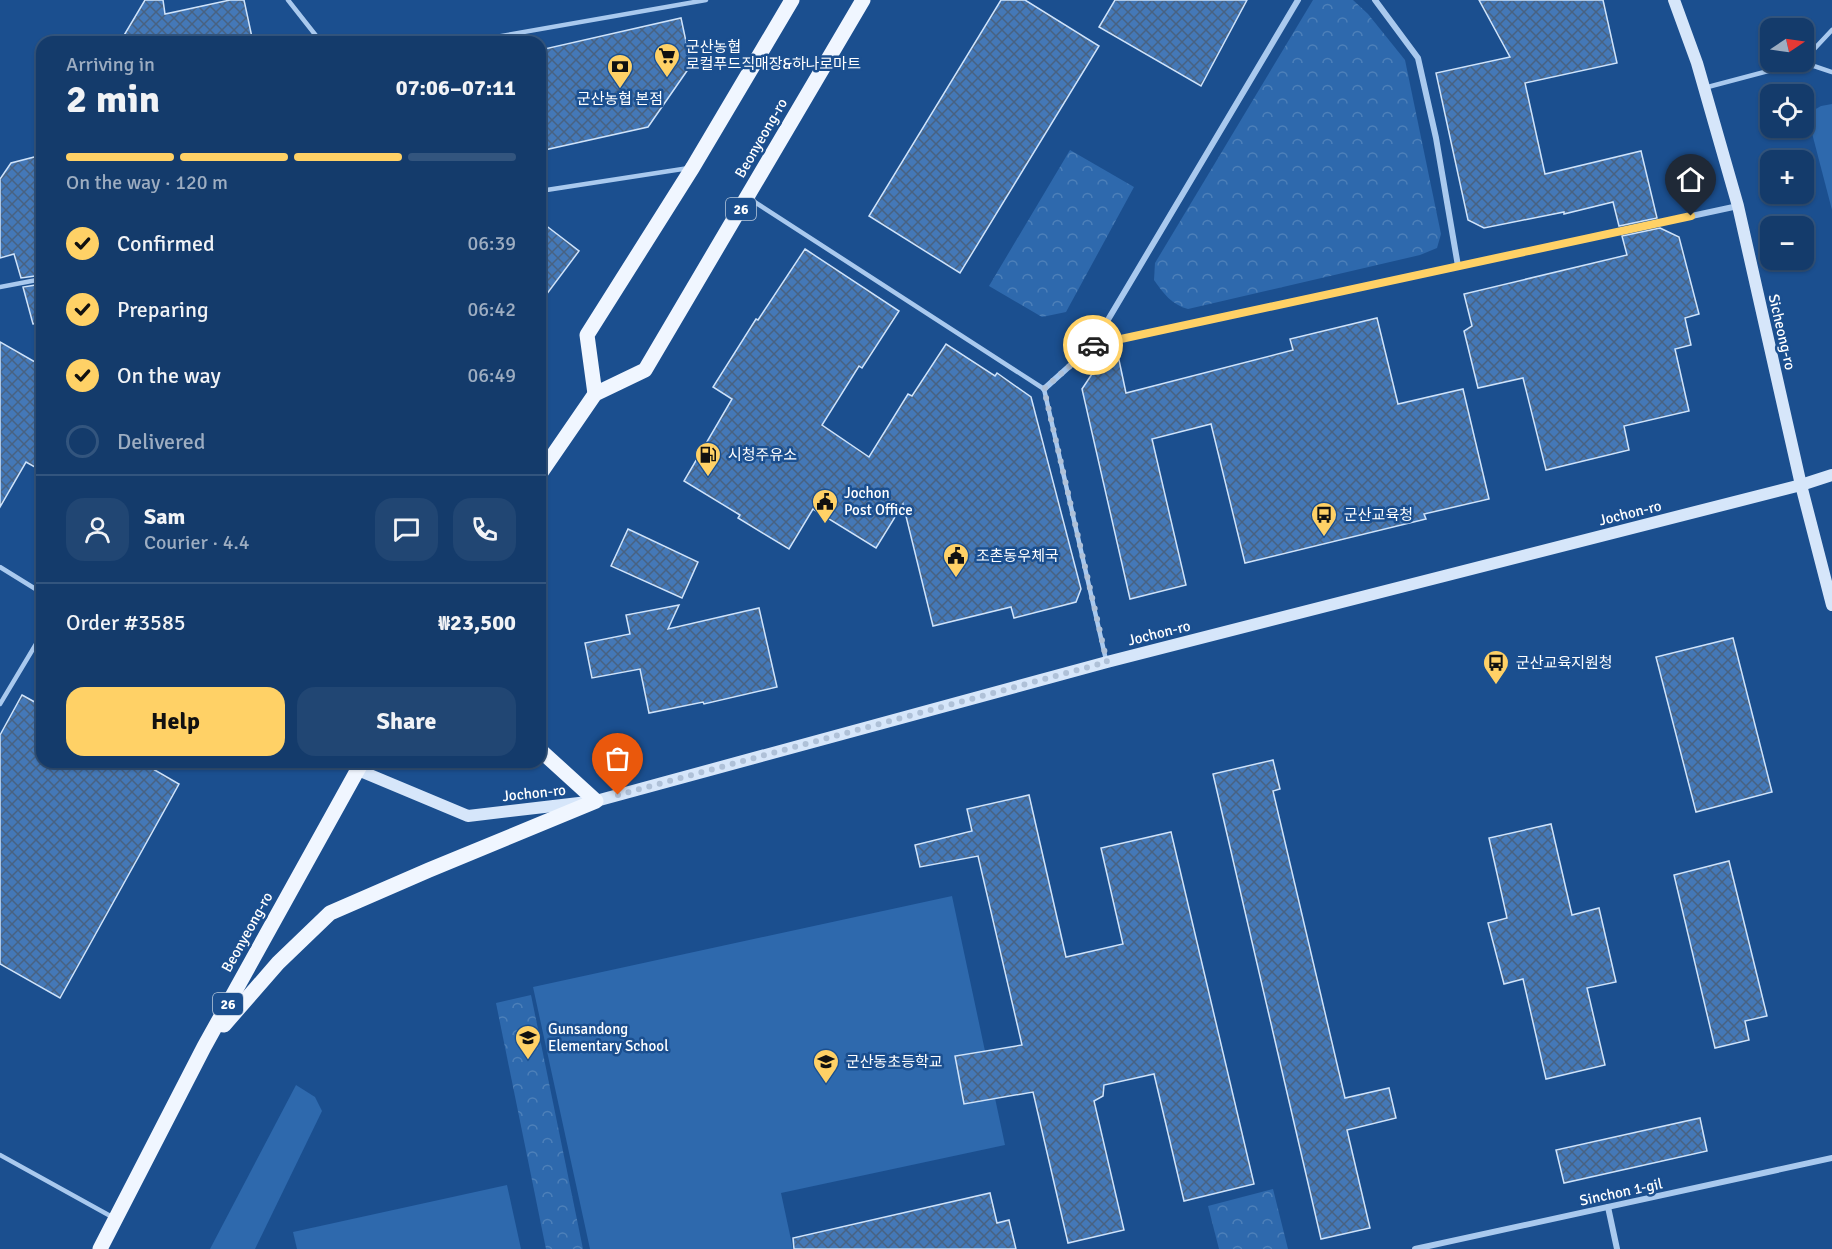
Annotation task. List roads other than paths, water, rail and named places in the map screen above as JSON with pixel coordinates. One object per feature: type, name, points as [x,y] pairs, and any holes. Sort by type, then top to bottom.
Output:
[{"type":"main road","points":[[595,394],[587,335],[693,167],[792,0]]},
{"type":"main road","name":"Beonyeong-ro","points":[[546,465],[595,394],[645,370],[863,0]]},
{"type":"main road","points":[[204,1047],[278,963],[330,913],[596,801],[546,755]]},
{"type":"main road","name":"Beonyeong-ro","points":[[100,1249],[204,1047],[359,768]]},
{"type":"street","points":[[1044,389],[1093,345],[1299,0]]},
{"type":"street","points":[[1375,0],[1418,58],[1436,138],[1458,266]]},
{"type":"street","name":"Sicheong-ro","points":[[1674,0],[1697,63],[1738,206],[1801,485],[1832,604]]},
{"type":"street","points":[[1093,345],[1738,206]]},
{"type":"street","name":"Jochon-ro","points":[[364,768],[468,816],[596,801],[1107,662],[1801,485],[1832,475]]},
{"type":"street","name":"Sinchon 1-gil","points":[[1415,1249],[1832,1158]]},
{"type":"street","points":[[1608,1207],[1617,1249]]},
{"type":"lane","points":[[288,0],[316,36]]},
{"type":"lane","points":[[500,36],[706,0]]},
{"type":"lane","points":[[1814,49],[1832,30]]},
{"type":"lane","points":[[1814,66],[1832,72]]},
{"type":"lane","points":[[1704,88],[1764,72]]},
{"type":"lane","points":[[546,190],[693,167]]},
{"type":"lane","points":[[747,198],[1044,389],[1107,662]]},
{"type":"lane","points":[[0,287],[36,280]]},
{"type":"lane","points":[[0,567],[36,589]]},
{"type":"lane","points":[[0,704],[36,644]]},
{"type":"lane","points":[[0,1155],[116,1220]]},
{"type":"place","name":"군산농협 로컬푸드직매장&하나로마트","points":[[667,79]]},
{"type":"place","name":"군산농협 본점","points":[[620,90]]},
{"type":"place","name":"시청주유소","points":[[708,478]]},
{"type":"place","name":"Jochon Post Office","points":[[825,525]]},
{"type":"place","name":"군산교육청","points":[[1324,538]]},
{"type":"place","name":"조촌동우체국","points":[[956,579]]},
{"type":"place","name":"군산교육지원청","points":[[1496,686]]},
{"type":"place","name":"Gunsandong Elementary School","points":[[528,1061]]},
{"type":"place","name":"군산동초등학교","points":[[826,1085]]}]
